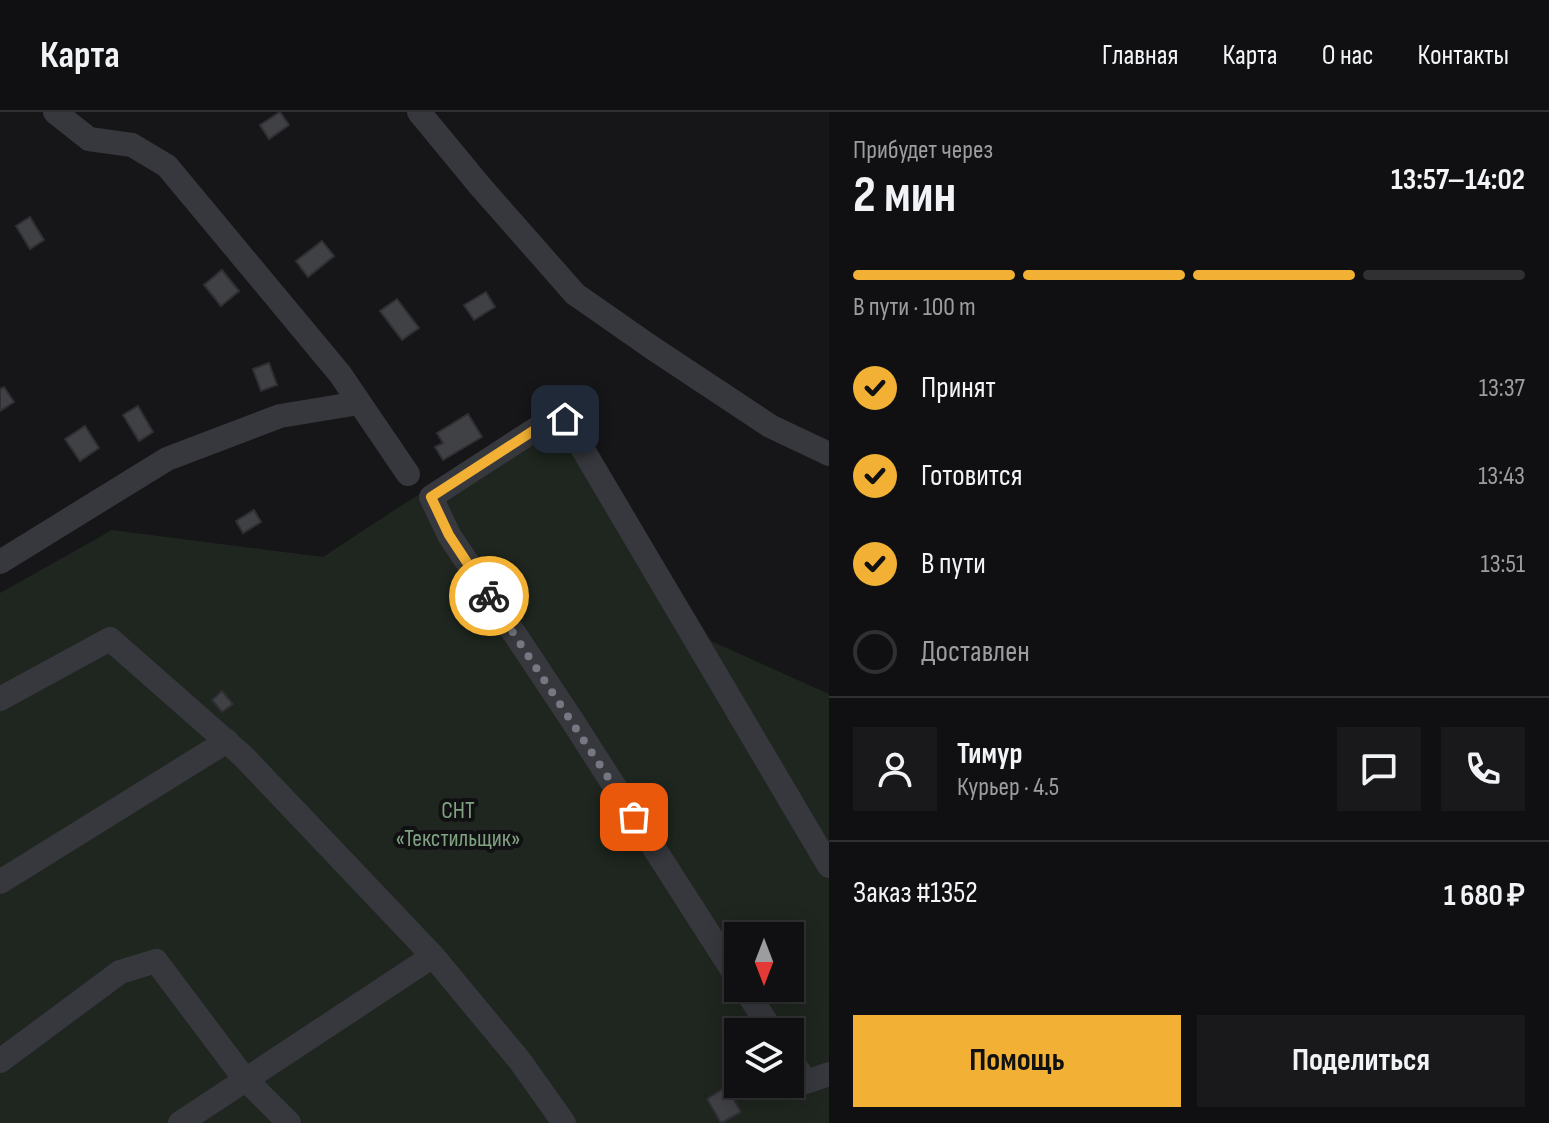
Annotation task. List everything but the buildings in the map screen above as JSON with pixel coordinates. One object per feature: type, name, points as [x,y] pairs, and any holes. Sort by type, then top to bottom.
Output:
[{"type":"street","points":[[55,112],[89,139],[132,145],[167,166],[340,374],[408,474]]},
{"type":"street","points":[[419,112],[575,294],[770,426],[829,454]]},
{"type":"street","points":[[0,562],[167,459],[280,416],[359,403]]},
{"type":"street","points":[[724,957],[449,535],[431,497],[539,427],[565,419],[829,866]]},
{"type":"street","points":[[0,699],[110,639],[227,741],[433,956],[520,1061],[564,1123]]},
{"type":"street","points":[[0,882],[227,741]]},
{"type":"street","points":[[180,1123],[433,956]]},
{"type":"street","points":[[0,1061],[120,972],[156,961],[244,1078],[289,1123]]},
{"type":"street","points":[[804,1079],[806,1082],[829,1074]]},
{"type":"green space","name":"СНТ «Текстильщик»","points":[[568,405],[711,641],[829,694],[829,1123],[0,1123],[0,593],[112,530],[323,557],[402,505]]},
{"type":"way so far","points":[[489,596],[634,817]]},
{"type":"route","points":[[489,596],[449,535],[431,497],[539,427],[565,419]]}]
